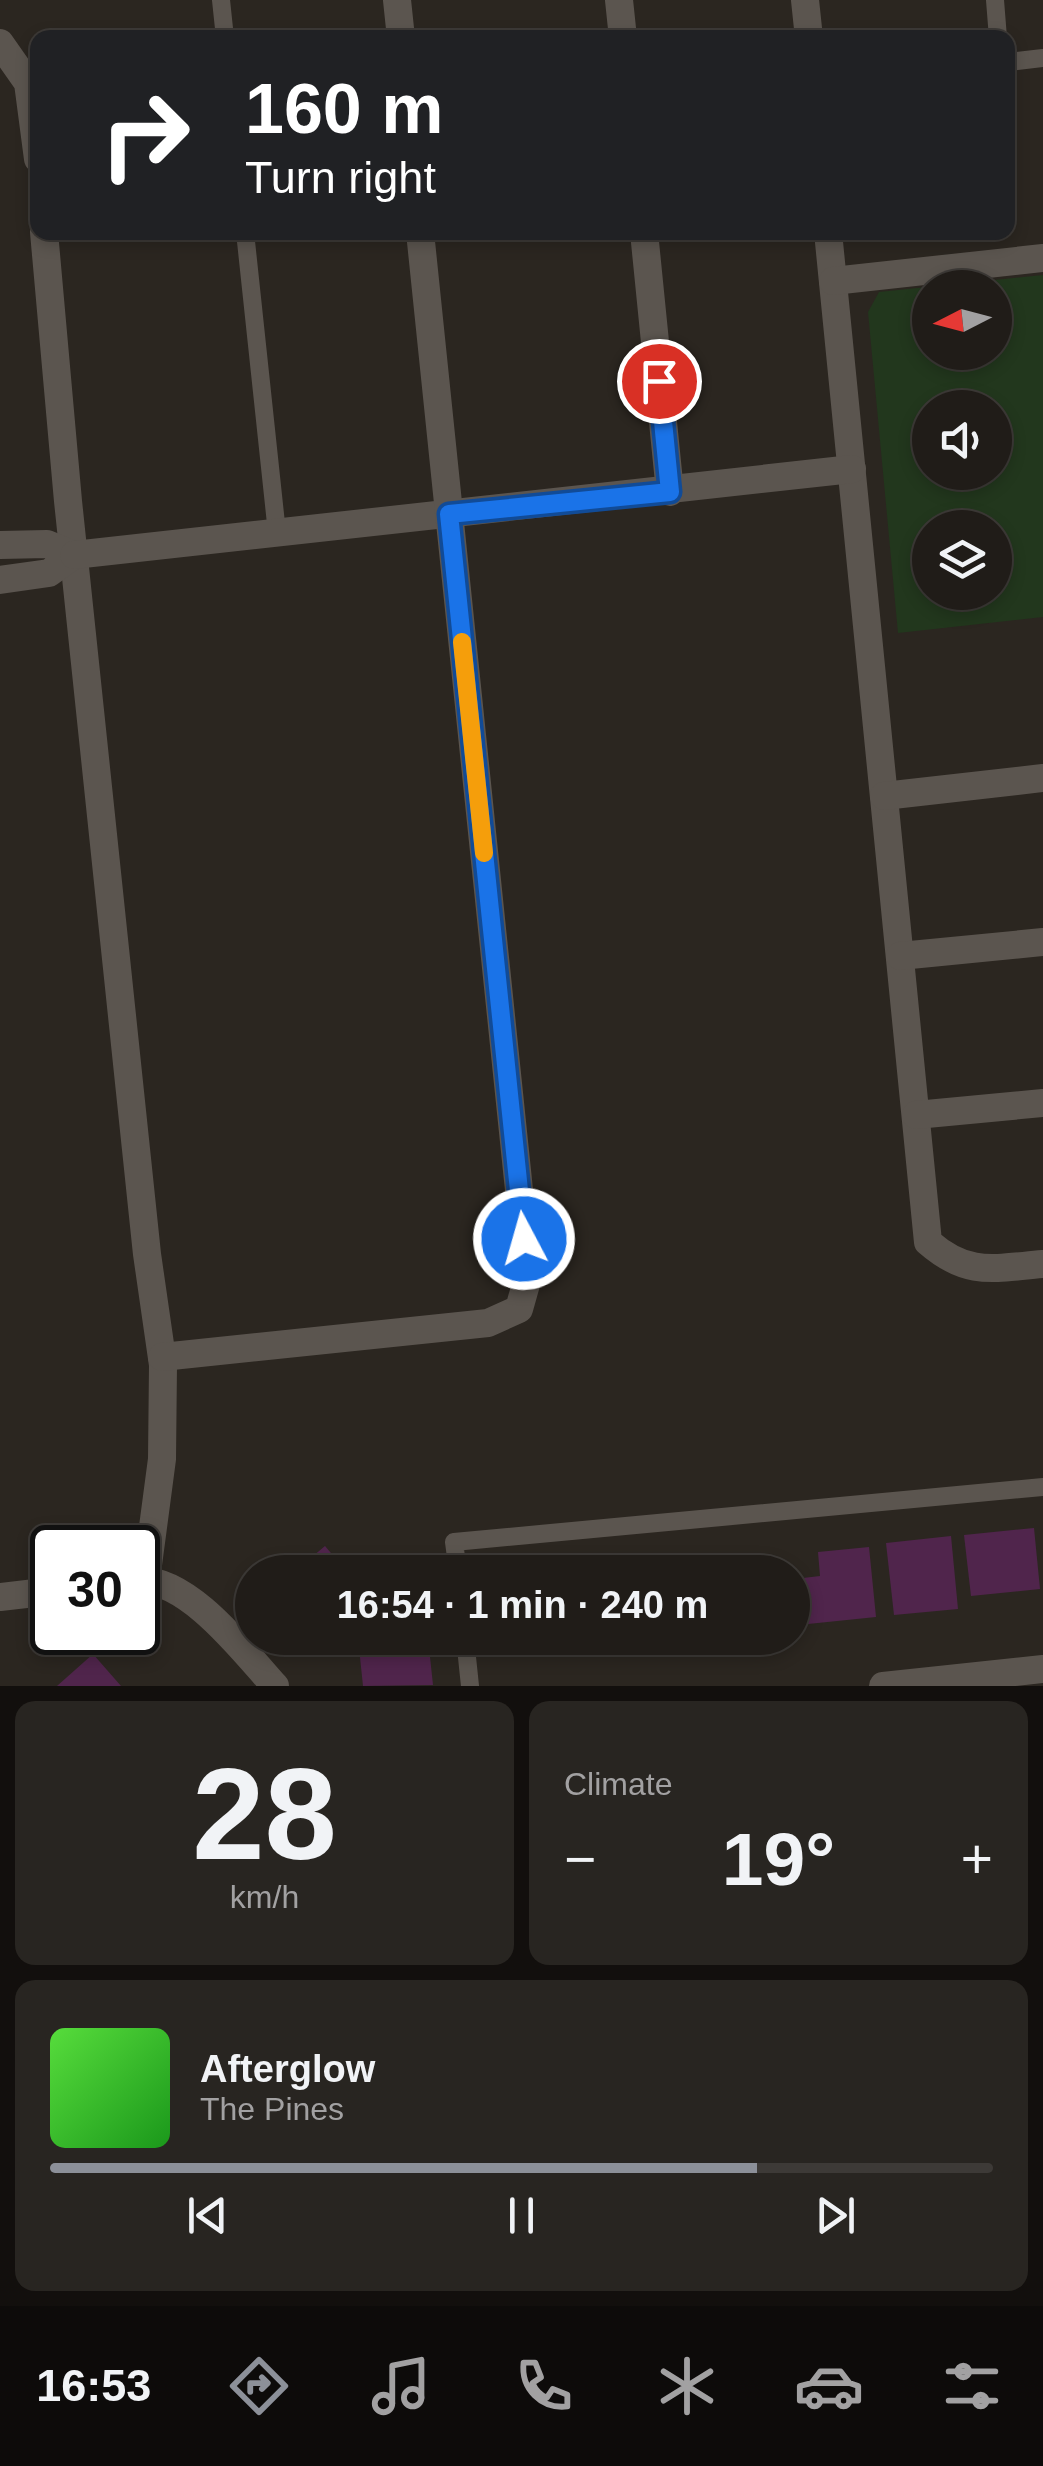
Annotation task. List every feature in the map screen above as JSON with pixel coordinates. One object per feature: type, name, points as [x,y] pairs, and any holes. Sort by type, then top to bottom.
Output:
[{"type":"street","points":[[397,0],[400,30]]},
{"type":"street","points":[[620,0],[622,30]]},
{"type":"street","points":[[805,0],[807,30]]},
{"type":"street","points":[[0,43],[28,82],[30,97]]},
{"type":"street","points":[[45,240],[147,1254],[162,1357],[162,1458],[151,1525]]},
{"type":"street","points":[[162,1357],[488,1322],[519,1309],[528,1277],[421,240]]},
{"type":"street","points":[[645,240],[670,492]]},
{"type":"street","points":[[829,240],[928,1242],[949,1260],[978,1270],[1043,1264]]},
{"type":"street","points":[[833,281],[1043,258]]},
{"type":"street","points":[[0,545],[47,544],[74,555],[852,469]]},
{"type":"street","points":[[0,580],[49,573],[74,555]]},
{"type":"street","points":[[884,796],[1043,778]]},
{"type":"street","points":[[900,956],[1043,942]]},
{"type":"street","points":[[916,1115],[1043,1103]]},
{"type":"street","points":[[160,1586],[170,1588],[218,1621],[275,1686]]},
{"type":"street","points":[[0,1597],[30,1594]]},
{"type":"street","points":[[883,1686],[976,1681],[1043,1669]]},
{"type":"lane","points":[[221,0],[224,30]]},
{"type":"lane","points":[[995,0],[997,30]]},
{"type":"lane","points":[[1015,61],[1043,58]]},
{"type":"lane","points":[[247,240],[276,533]]},
{"type":"lane","points":[[456,1555],[454,1542],[1043,1487]]},
{"type":"lane","points":[[466,1655],[470,1686]]},
{"type":"green space","points":[[1043,275],[1043,617],[898,633],[868,312],[879,292],[912,289],[912,370],[1012,370],[1012,278]]},
{"type":"building","points":[[1034,1528],[1040,1589],[971,1596],[964,1535]]},
{"type":"building","points":[[951,1536],[958,1609],[894,1615],[886,1543]]},
{"type":"building","points":[[325,1546],[333,1555],[314,1555]]},
{"type":"building","points":[[869,1547],[876,1617],[810,1624],[810,1577],[820,1576],[818,1552]]},
{"type":"building","points":[[94,1655],[121,1686],[57,1686]]},
{"type":"building","points":[[360,1655],[430,1655],[433,1685],[363,1686]]},
{"type":"slow traffic","points":[[462,642],[484,853]]},
{"type":"route","points":[[524,1239],[449,514],[670,492],[659,381]]}]
